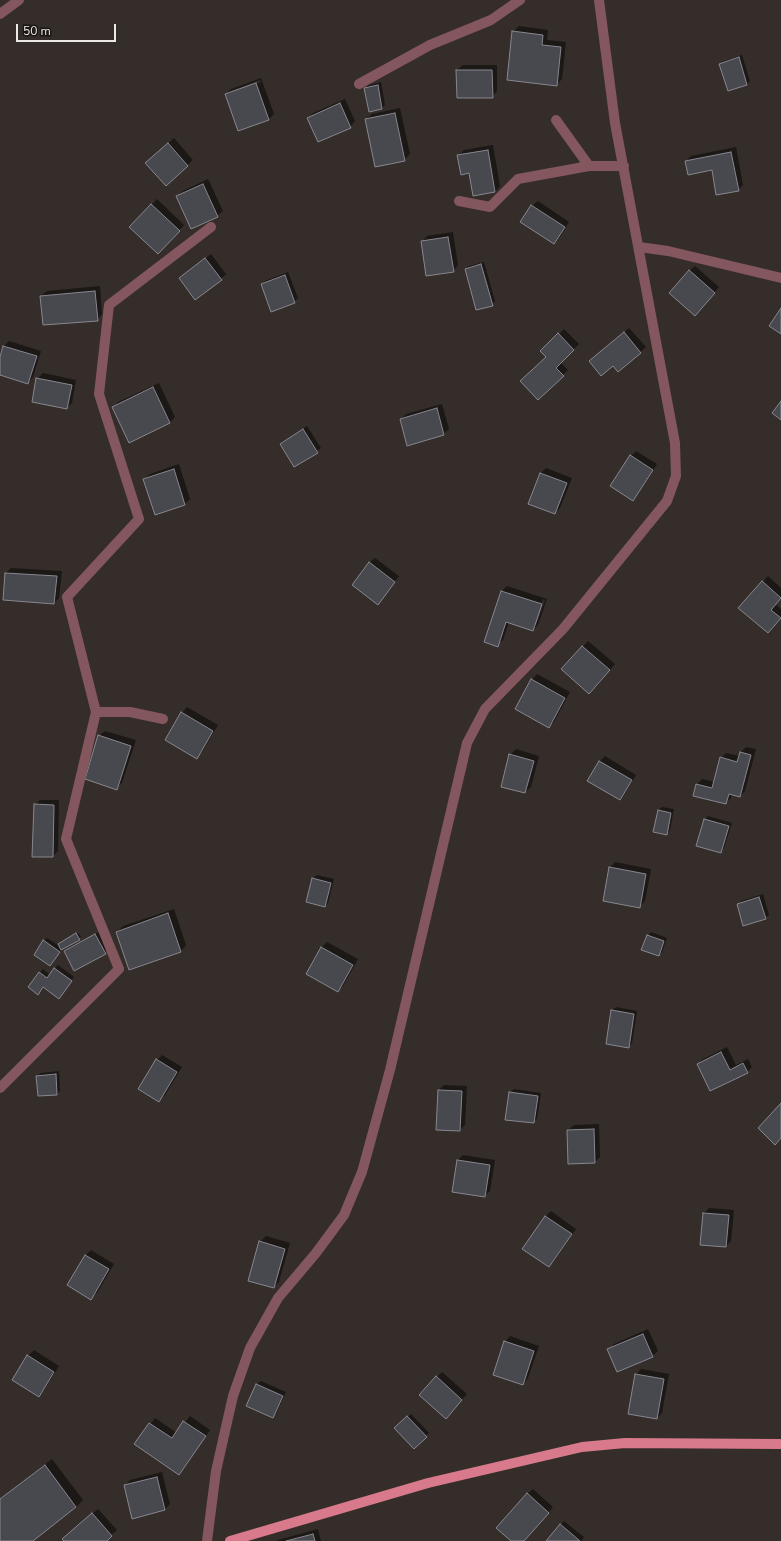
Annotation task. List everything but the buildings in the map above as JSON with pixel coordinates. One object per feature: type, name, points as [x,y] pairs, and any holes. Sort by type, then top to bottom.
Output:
[{"type":"main road","points":[[230,1541],[428,1483],[582,1447],[625,1443],[781,1444]]},
{"type":"street","points":[[0,14],[19,0]]},
{"type":"street","points":[[359,84],[430,45],[491,20],[520,0]]},
{"type":"street","points":[[207,1541],[216,1471],[233,1396],[250,1348],[278,1298],[316,1253],[344,1215],[362,1172],[392,1062],[467,743],[485,710],[563,629],[667,501],[676,476],[675,443],[615,123],[599,0]]},
{"type":"street","points":[[556,120],[589,166]]},
{"type":"street","points":[[459,201],[490,207],[518,179],[589,166],[624,166]]},
{"type":"street","points":[[0,1088],[119,969],[66,840],[96,712],[68,597],[139,518],[99,394],[109,305],[211,227]]},
{"type":"street","points":[[639,247],[668,252],[781,278]]},
{"type":"street","points":[[96,712],[130,712],[163,719]]}]
